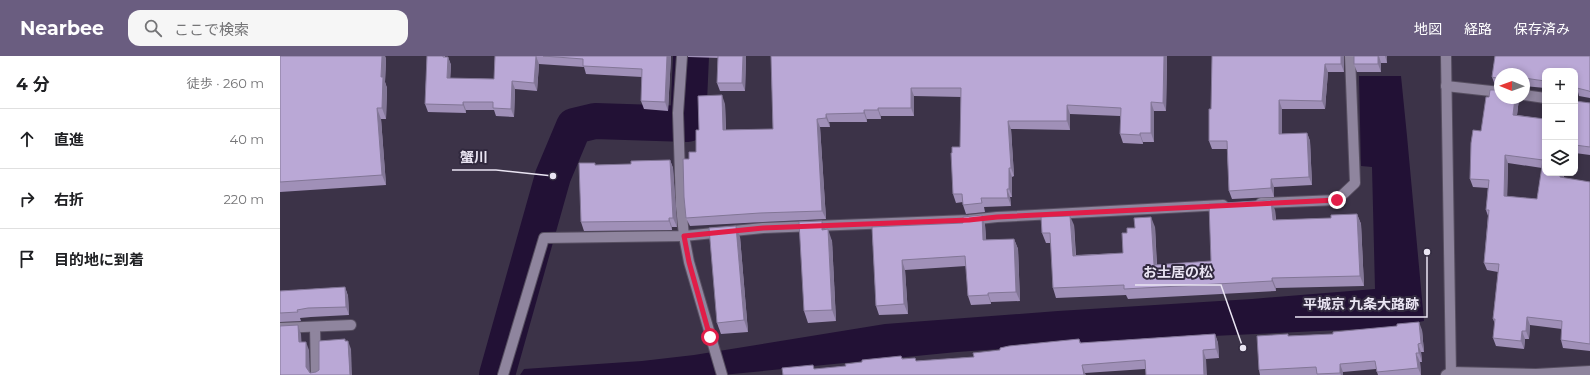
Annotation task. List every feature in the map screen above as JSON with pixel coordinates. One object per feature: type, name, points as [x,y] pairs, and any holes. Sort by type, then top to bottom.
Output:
[{"type":"street","points":[[682,56],[678,113],[681,206],[684,236],[689,262],[722,375]]},
{"type":"street","points":[[1250,204],[1337,200],[1355,183],[1350,56]]},
{"type":"street","points":[[1446,56],[1449,374],[1536,374],[1590,371]]},
{"type":"street","points":[[1446,86],[1494,91]]},
{"type":"street","points":[[1530,96],[1542,98]]},
{"type":"street","points":[[503,375],[544,238],[684,236],[763,228],[969,220],[997,217],[1234,205]]},
{"type":"street","points":[[280,328],[351,325]]},
{"type":"street","points":[[315,327],[316,375]]},
{"type":"shaded area","points":[[1359,76],[1401,76],[1424,321],[1384,328],[1126,340],[957,352],[722,375],[520,375],[524,369],[642,361],[694,355],[885,324],[1058,311],[1252,299],[1375,289],[1372,167],[1361,166]]},
{"type":"building","points":[[280,56],[382,56],[382,108],[377,108],[382,175],[280,182]]},
{"type":"building","points":[[427,56],[448,57],[447,78],[494,79],[495,56],[536,56],[534,83],[512,81],[511,109],[493,108],[493,102],[463,102],[463,105],[425,104]]},
{"type":"building","points":[[543,56],[667,56],[665,102],[641,101],[642,69],[583,66],[583,59]]},
{"type":"building","points":[[718,56],[743,56],[742,83],[717,83]]},
{"type":"building","points":[[771,56],[1164,56],[1163,103],[1151,102],[1151,133],[1140,133],[1140,135],[1120,134],[1121,108],[1067,105],[1067,121],[1008,121],[1011,168],[1009,168],[1009,189],[1007,189],[1008,198],[981,198],[982,203],[963,205],[962,194],[953,194],[951,153],[952,147],[960,147],[961,88],[911,88],[911,108],[878,108],[878,110],[864,110],[864,113],[826,114],[826,118],[817,119],[822,211],[686,218],[683,159],[689,159],[689,152],[696,152],[696,130],[699,130],[698,96],[722,95],[723,130],[773,129]]},
{"type":"building","points":[[1212,56],[1341,56],[1341,64],[1325,64],[1322,101],[1279,100],[1279,134],[1307,133],[1309,177],[1271,179],[1271,188],[1229,191],[1227,141],[1209,141]]},
{"type":"building","points":[[1354,56],[1378,56],[1378,64],[1354,64]]},
{"type":"building","points":[[1495,56],[1590,56],[1590,92],[1578,88],[1578,68],[1542,68],[1542,81],[1530,79],[1530,68],[1494,68],[1494,78],[1492,77]]},
{"type":"building","points":[[1490,90],[1494,90],[1494,104],[1514,104],[1513,115],[1542,119],[1542,160],[1505,155],[1504,196],[1537,199],[1542,166],[1542,176],[1560,176],[1590,182],[1590,344],[1561,340],[1562,321],[1527,317],[1526,331],[1522,331],[1521,341],[1493,338],[1495,319],[1493,319],[1499,264],[1484,263],[1489,210],[1486,210],[1489,180],[1470,179],[1471,143],[1473,130],[1481,131],[1486,97],[1489,97]]},
{"type":"building","points":[[1578,101],[1590,103],[1590,147],[1578,145]]},
{"type":"building","points":[[670,160],[673,218],[669,218],[669,221],[581,222],[579,163],[595,163],[595,165],[631,164],[631,161]]},
{"type":"building","points":[[1271,200],[1273,220],[1331,218],[1331,215],[1357,214],[1360,276],[1272,278],[1272,281],[1124,289],[1124,285],[1053,288],[1050,233],[1042,233],[1041,217],[1070,216],[1073,256],[1123,253],[1122,233],[1127,233],[1127,228],[1135,228],[1134,218],[1151,217],[1154,265],[1211,261],[1209,204]]},
{"type":"building","points":[[982,215],[983,240],[1014,239],[1016,292],[988,293],[988,295],[968,296],[965,256],[902,260],[904,304],[876,306],[872,227],[963,223],[963,217]]},
{"type":"building","points":[[822,221],[822,230],[828,229],[832,310],[804,311],[799,222]]},
{"type":"building","points":[[736,226],[744,320],[717,323],[709,228]]},
{"type":"building","points":[[345,287],[346,307],[308,308],[297,310],[298,312],[280,313],[280,291]]},
{"type":"building","points":[[1419,322],[1421,343],[1418,344],[1419,353],[1416,353],[1418,368],[1377,372],[1375,361],[1340,364],[1340,373],[1317,374],[1316,367],[1259,370],[1257,336],[1333,334],[1333,332],[1397,326],[1397,324]]},
{"type":"building","points":[[298,325],[299,342],[306,342],[306,367],[310,373],[319,370],[319,341],[345,339],[345,341],[348,341],[350,375],[280,375],[280,326]]},
{"type":"building","points":[[1215,334],[1216,349],[1203,350],[1204,375],[1146,375],[1145,360],[1082,365],[1084,375],[783,375],[782,368],[813,365],[814,369],[846,366],[845,364],[862,362],[862,360],[901,356],[902,359],[915,358],[916,361],[974,357],[973,353],[1000,350],[1000,348],[1009,346],[1079,339],[1080,343]]},
{"type":"waterway","points":[[497,375],[553,176],[574,126],[595,121],[688,124],[691,56]]},
{"type":"place","name":"蟹川","points":[[553,176]]},
{"type":"place","name":"平城京 九条大路跡","points":[[1427,252]]},
{"type":"place","name":"お土居の松","points":[[1243,348]]},
{"type":"route","points":[[710,337],[689,262],[684,236],[763,228],[969,220],[997,217],[1337,200]]}]
